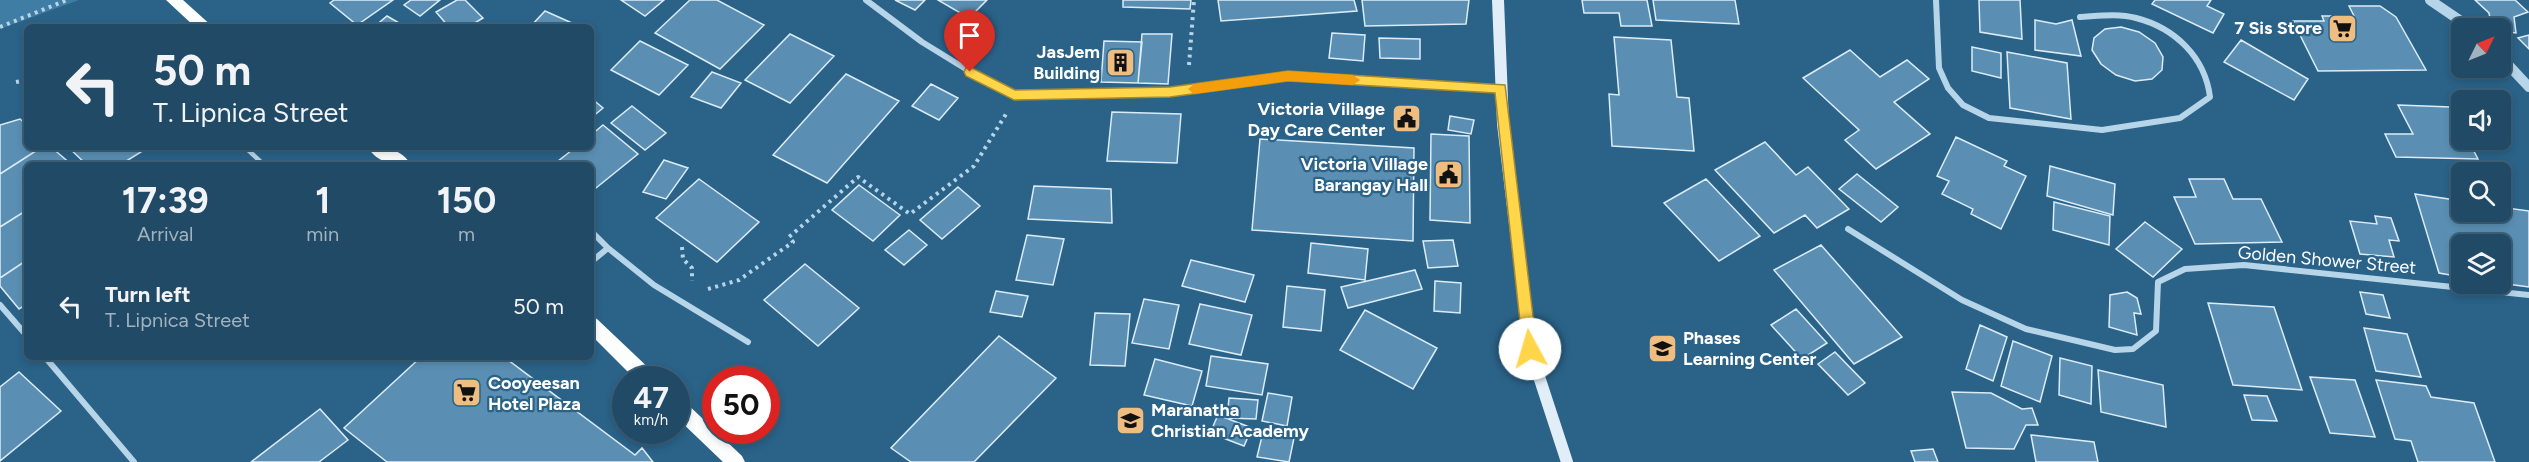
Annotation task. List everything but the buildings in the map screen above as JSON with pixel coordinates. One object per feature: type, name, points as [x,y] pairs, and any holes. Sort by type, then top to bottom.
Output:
[{"type":"highway","points":[[173,0],[201,24]]},
{"type":"highway","points":[[380,150],[398,162]]},
{"type":"highway","points":[[594,327],[634,366]]},
{"type":"highway","points":[[690,418],[736,462]]},
{"type":"main road","points":[[1498,0],[1501,89],[1530,349],[1567,462]]},
{"type":"street","points":[[866,0],[922,42],[987,82],[1014,95],[1170,92],[1288,76],[1501,89]]},
{"type":"street","points":[[1936,0],[1939,68],[1948,88],[1963,105],[1989,118],[2102,130],[2180,118],[2210,97],[2210,81],[2201,62],[2187,46],[2163,28],[2135,18],[2080,17]]},
{"type":"street","points":[[2430,0],[2456,18]]},
{"type":"street","points":[[2511,68],[2529,87]]},
{"type":"street","name":"Golden Shower Street","points":[[1848,229],[1973,305],[2026,329],[2115,350],[2133,349],[2156,331],[2158,282],[2185,269],[2244,265],[2529,295]]},
{"type":"street","points":[[594,234],[654,285],[748,342]]},
{"type":"street","points":[[594,260],[608,248]]},
{"type":"street","points":[[0,305],[24,333]]},
{"type":"street","points":[[48,360],[134,462]]},
{"type":"lane","points":[[248,150],[261,162]]},
{"type":"path","points":[[0,27],[67,0]]},
{"type":"path","points":[[1189,69],[1194,0]]},
{"type":"path","points":[[16,82],[24,81]]},
{"type":"path","points":[[700,290],[718,288],[739,280],[793,242],[789,237],[858,177],[910,214],[974,166],[1005,117]]},
{"type":"path","points":[[682,247],[683,259],[692,268],[692,280],[689,286]]},
{"type":"shaded area","points":[[0,0],[79,0],[0,29]]},
{"type":"slow traffic","points":[[1194,89],[1288,76],[1353,80]]},
{"type":"place","name":"7 Sis Store","points":[[2343,28]]},
{"type":"place","name":"JasJem Building","points":[[1121,62]]},
{"type":"place","name":"Victoria Village Day Care Center","points":[[1406,119]]},
{"type":"place","name":"Victoria Village Barangay Hall","points":[[1449,174]]},
{"type":"place","name":"Phases Learning Center","points":[[1662,348]]},
{"type":"place","name":"Cooyeesan Hotel Plaza","points":[[467,393]]},
{"type":"place","name":"Maranatha Christian Academy","points":[[1130,420]]},
{"type":"route","points":[[970,72],[1014,95],[1170,92],[1288,76],[1501,89],[1503,124],[1530,349]]}]
